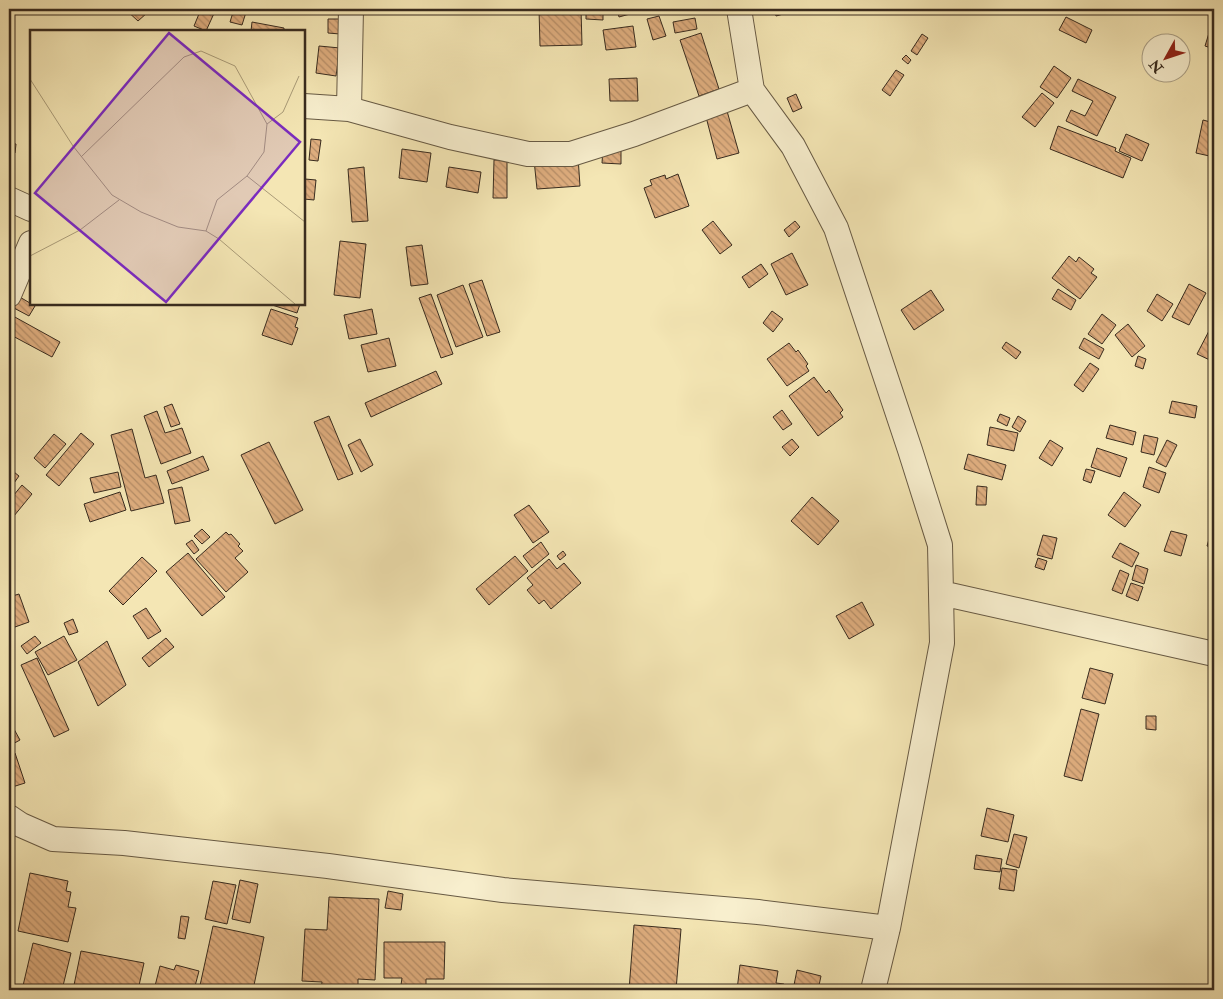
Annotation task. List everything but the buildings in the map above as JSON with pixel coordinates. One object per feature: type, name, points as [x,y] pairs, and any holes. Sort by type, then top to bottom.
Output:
[{"type":"street","points":[[349,109],[351,9]]},
{"type":"street","points":[[739,9],[752,90],[793,146],[836,228],[940,546],[942,643],[888,928],[873,990]]},
{"type":"street","points":[[305,106],[349,109],[450,137],[528,154],[571,154],[634,134],[752,90]]},
{"type":"street","points":[[9,199],[30,209]]},
{"type":"street","points":[[9,295],[30,245]]},
{"type":"street","points":[[941,593],[1214,654]]},
{"type":"street","points":[[9,817],[21,825],[53,839],[124,843],[328,866],[503,890],[758,912],[888,928]]}]
